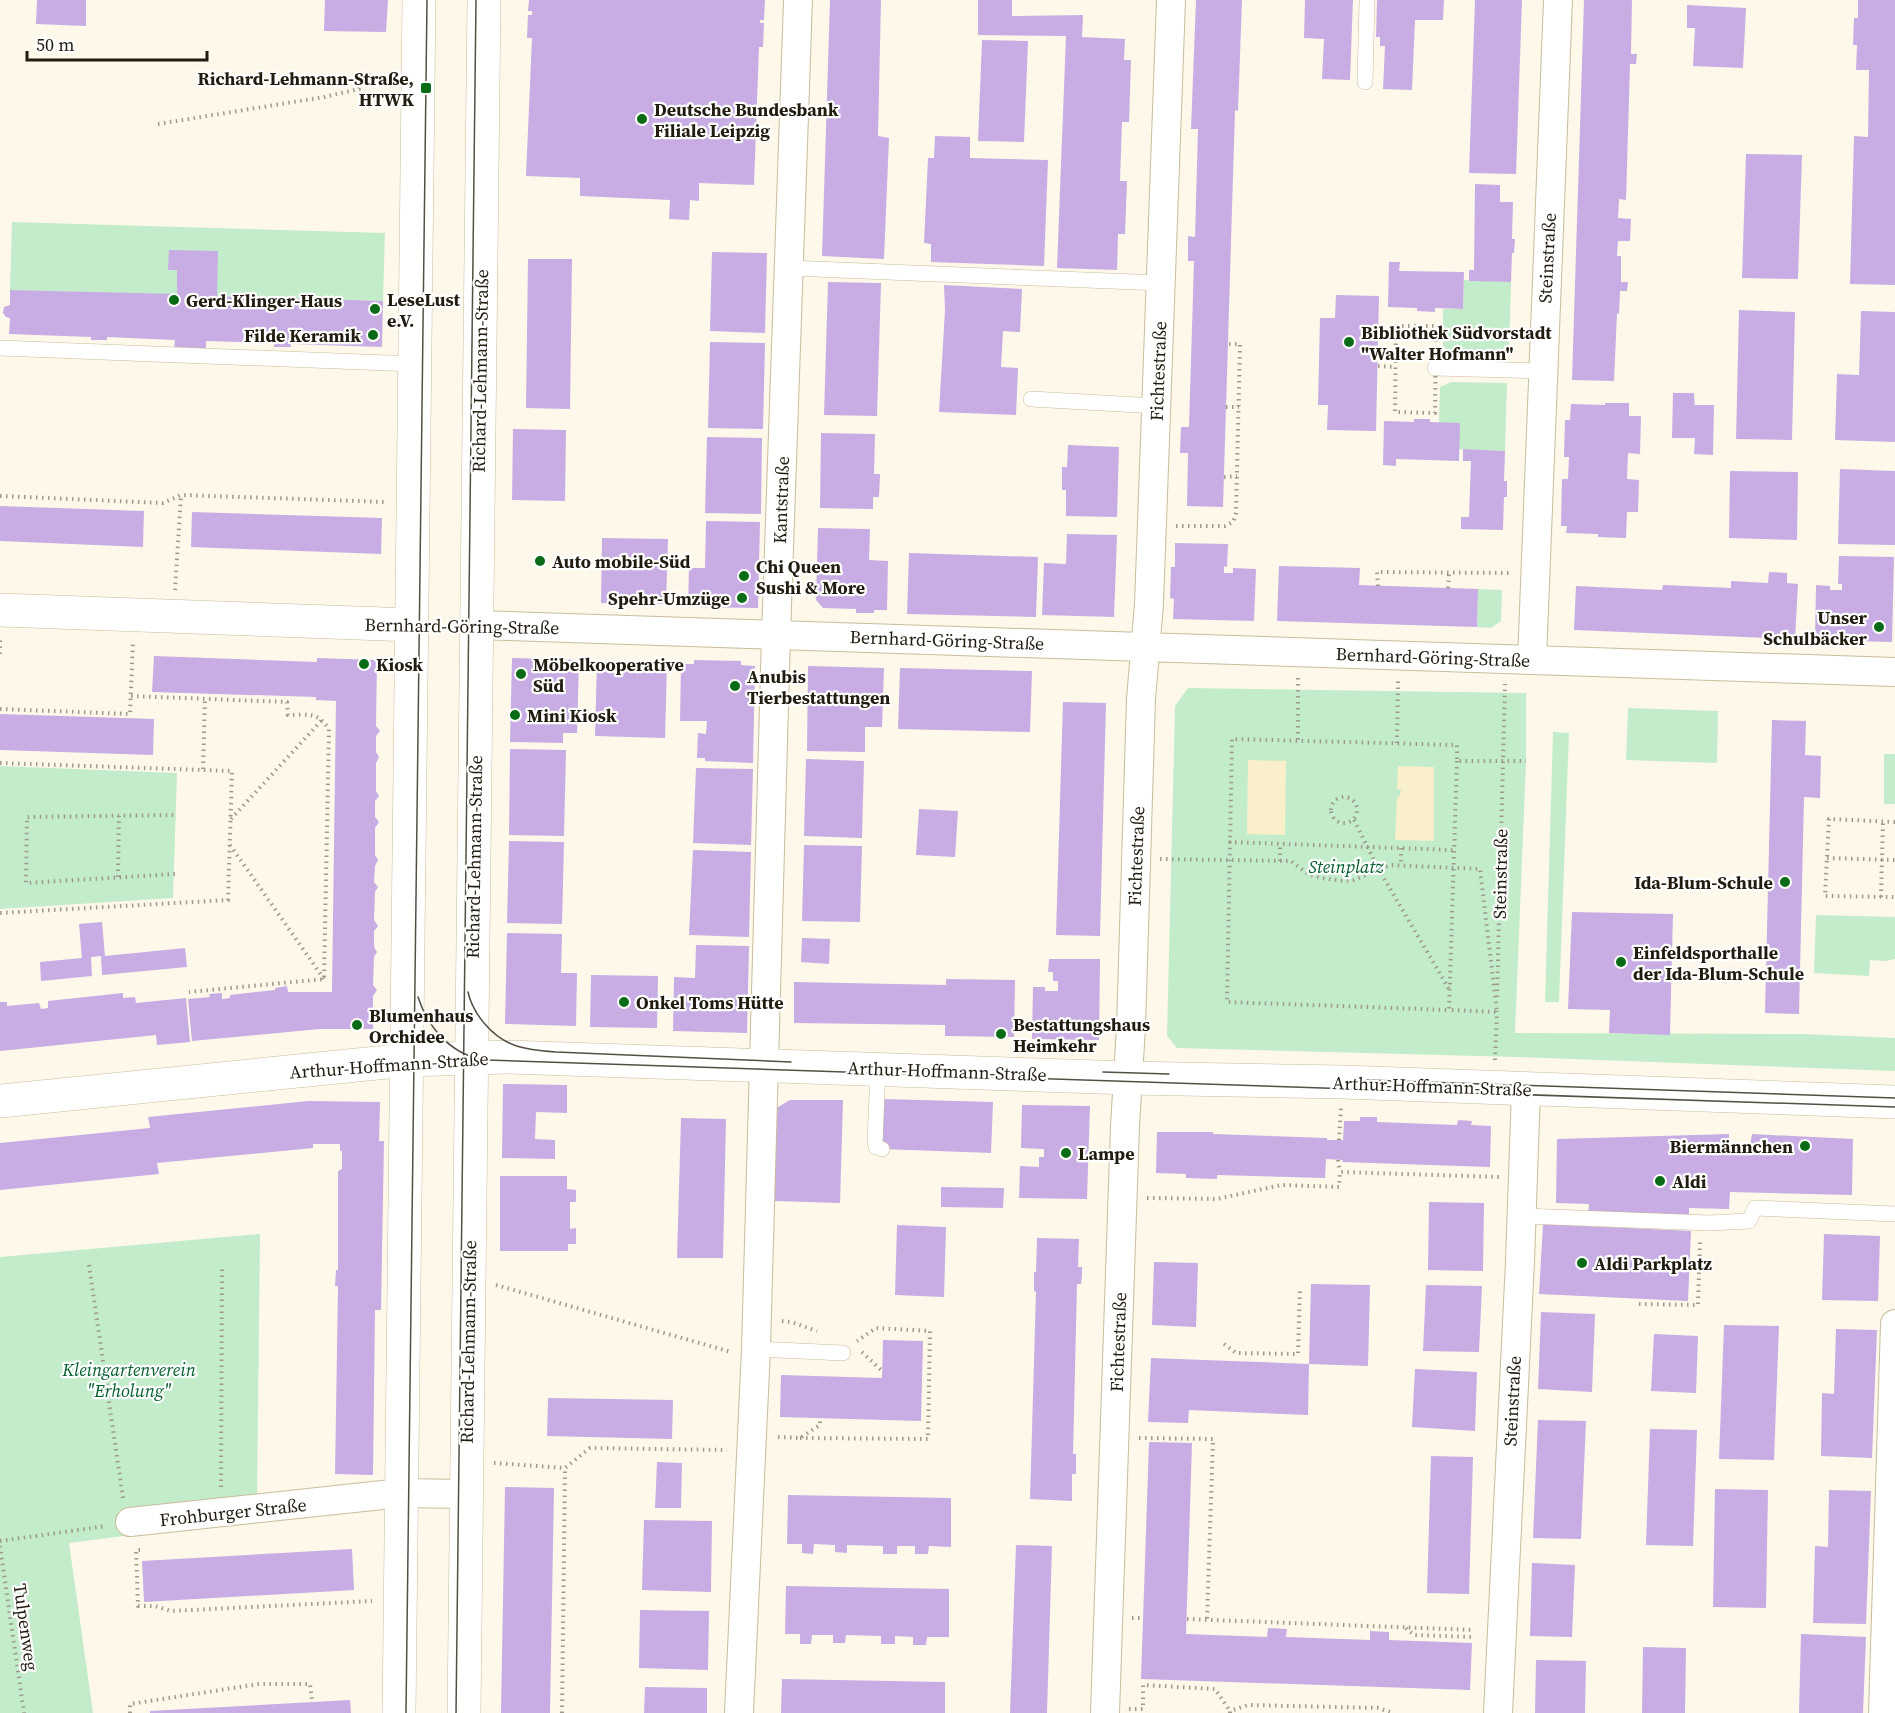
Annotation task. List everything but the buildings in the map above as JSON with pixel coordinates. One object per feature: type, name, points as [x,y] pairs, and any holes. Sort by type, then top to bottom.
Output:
[{"type":"main road","points":[[399,1713],[419,0]]},
{"type":"main road","name":"Richard-Lehmann-Straße","points":[[464,1713],[484,0]]},
{"type":"main road","name":"Bernhard-Göring-Straße","points":[[0,610],[412,625]]},
{"type":"main road","name":"Arthur-Hoffmann-Straße","points":[[0,1101],[407,1060],[471,1057],[878,1068],[1128,1078],[1343,1082],[1895,1102]]},
{"type":"street","name":"Kantstraße","points":[[739,1713],[753,1444],[776,634],[798,0]]},
{"type":"street","name":"Fichtestraße","points":[[1105,1713],[1141,699],[1152,525],[1171,0]]},
{"type":"street","name":"Steinstraße","points":[[1519,660],[1536,573],[1558,0]]},
{"type":"street","name":"Bernhard-Göring-Straße","points":[[478,625],[1895,672]]},
{"type":"street","name":"Steinstraße","points":[[1498,1713],[1523,1177],[1510,1089]]},
{"type":"street","points":[[1883,1713],[1895,1324]]},
{"type":"street","name":"Frohburger Straße","points":[[135,1522],[402,1494],[466,1494]]},
{"type":"lane","points":[[1365,82],[1367,0]]},
{"type":"lane","points":[[789,268],[1161,283]]},
{"type":"lane","points":[[0,348],[414,364]]},
{"type":"lane","points":[[1435,368],[1542,371]]},
{"type":"lane","points":[[1031,399],[1156,406]]},
{"type":"lane","points":[[878,1068],[875,1142],[876,1147],[882,1149]]},
{"type":"lane","points":[[1521,1216],[1700,1222],[1749,1221],[1755,1208],[1895,1214]]},
{"type":"lane","points":[[756,1354],[848,1349]]},
{"type":"path","points":[[158,124],[324,97],[359,89],[371,72]]},
{"type":"path","points":[[1152,525],[1225,526],[1233,522],[1236,513],[1240,344],[1228,344]]},
{"type":"path","points":[[1378,366],[1396,367]]},
{"type":"path","points":[[1226,407],[1239,407]]},
{"type":"path","points":[[1224,477],[1237,476]]},
{"type":"path","points":[[174,616],[181,495]]},
{"type":"path","points":[[0,496],[163,504],[181,495],[413,503]]},
{"type":"path","points":[[1378,586],[1377,572],[1536,573]]},
{"type":"path","points":[[1448,588],[1449,574]]},
{"type":"path","points":[[0,710],[130,714],[133,615]]},
{"type":"path","points":[[1298,652],[1298,740]]},
{"type":"path","points":[[1397,743],[1399,656]]},
{"type":"path","name":"Steinstraße","points":[[1510,1089],[1497,1012],[1502,761],[1519,660]]},
{"type":"path","points":[[131,696],[287,702],[288,715],[315,715],[329,729],[324,979]]},
{"type":"path","points":[[203,769],[205,699]]},
{"type":"path","points":[[231,820],[322,720]]},
{"type":"path","points":[[1136,858],[1230,861],[1291,861],[1308,874],[1334,880],[1354,880],[1390,865],[1454,869],[1480,869],[1497,1012],[1227,1002],[1230,861],[1229,842],[1232,739],[1457,745],[1454,869],[1449,1010]]},
{"type":"path","points":[[1457,761],[1526,761]]},
{"type":"path","points":[[0,763],[232,771],[228,900],[0,913]]},
{"type":"path","points":[[1341,797],[1353,800],[1358,808],[1354,820],[1346,824],[1333,819],[1331,810],[1334,801],[1341,797]]},
{"type":"path","points":[[175,874],[26,883],[27,817],[176,815]]},
{"type":"path","points":[[118,877],[119,816]]},
{"type":"path","points":[[1895,822],[1829,819],[1826,896],[1895,897]]},
{"type":"path","points":[[1354,820],[1378,870],[1449,989]]},
{"type":"path","points":[[1881,897],[1883,821]]},
{"type":"path","points":[[1229,842],[1454,850]]},
{"type":"path","points":[[1280,844],[1280,861]]},
{"type":"path","points":[[230,845],[324,979]]},
{"type":"path","points":[[1401,848],[1401,866]]},
{"type":"path","points":[[1827,858],[1895,860]]},
{"type":"path","points":[[189,992],[324,979]]},
{"type":"path","points":[[1123,1198],[1217,1199],[1281,1185],[1339,1187],[1338,1160]]},
{"type":"path","points":[[1340,1172],[1523,1177]]},
{"type":"path","points":[[1639,1304],[1698,1305],[1700,1222]]},
{"type":"path","points":[[89,1265],[135,1522],[143,1550],[136,1550],[138,1606],[154,1606],[171,1611],[400,1600]]},
{"type":"path","points":[[219,1513],[222,1266]]},
{"type":"path","points":[[469,1277],[756,1354]]},
{"type":"path","points":[[1224,1344],[1236,1353],[1298,1354],[1300,1287]]},
{"type":"path","points":[[488,1462],[566,1468],[590,1448],[693,1448],[800,1438],[928,1439],[930,1331],[876,1328],[848,1349]]},
{"type":"path","points":[[800,1438],[820,1425],[820,1418]]},
{"type":"path","points":[[1114,1437],[1213,1439],[1208,1620]]},
{"type":"path","points":[[562,1713],[566,1468]]},
{"type":"path","points":[[0,1541],[135,1522]]},
{"type":"path","name":"Tulpenweg","points":[[0,1546],[24,1713]]},
{"type":"path","points":[[1187,1619],[1474,1630]]},
{"type":"path","points":[[1406,1628],[1414,1635],[1474,1637]]},
{"type":"path","points":[[130,1713],[130,1704],[260,1684],[310,1684],[312,1700]]},
{"type":"path","points":[[1143,1700],[1143,1685],[1215,1689],[1230,1712],[1248,1705],[1378,1708],[1393,1713]]},
{"type":"green space","points":[[12,222],[385,233],[383,301],[10,290]]},
{"type":"green space","points":[[1464,280],[1511,282],[1509,351],[1449,351],[1443,346],[1443,309],[1463,309]]},
{"type":"green space","points":[[1452,382],[1507,383],[1505,451],[1459,449],[1439,423],[1440,387]]},
{"type":"green space","points":[[1478,589],[1502,590],[1501,621],[1491,628],[1477,627]]},
{"type":"green space","name":"Steinplatz","points":[[1188,688],[1526,693],[1526,761],[1515,1033],[1803,1034],[1895,1038],[1895,1071],[1516,1057],[1177,1048],[1167,1036],[1175,706]]},
{"type":"green space","points":[[1628,708],[1718,711],[1717,763],[1626,760]]},
{"type":"green space","points":[[1553,732],[1569,733],[1559,1002],[1545,1002]]},
{"type":"green space","points":[[1884,754],[1895,754],[1895,804],[1884,804]]},
{"type":"green space","points":[[0,766],[177,773],[173,898],[0,909]]},
{"type":"green space","points":[[1816,915],[1895,917],[1895,959],[1870,960],[1869,976],[1814,973]]},
{"type":"green space","name":"Kleingartenverein \"Erholung\"","points":[[260,1234],[257,1501],[132,1535],[69,1543],[93,1713],[0,1713],[0,1257]]},
{"type":"sand","points":[[1248,760],[1286,761],[1285,835],[1247,834]]},
{"type":"sand","points":[[1398,766],[1434,767],[1434,841],[1395,840],[1397,797],[1400,796],[1401,790],[1397,789]]},
{"type":"tram line","points":[[406,1713],[427,0]]},
{"type":"tram line","points":[[456,1713],[476,0]]},
{"type":"tram line","points":[[468,992],[474,1008],[491,1031],[506,1041],[524,1048],[556,1052],[791,1062]]},
{"type":"tram line","points":[[418,997],[428,1019],[443,1039],[462,1053],[486,1060],[1895,1107]]},
{"type":"tram line","points":[[1103,1072],[1169,1074]]},
{"type":"tram line","points":[[1367,1080],[1895,1098]]},
{"type":"place","name":"Richard-Lehmann-Straße, HTWK","points":[[426,88]]},
{"type":"place","name":"Deutsche Bundesbank Filiale Leipzig","points":[[642,119]]},
{"type":"place","name":"Gerd-Klinger-Haus","points":[[174,300]]},
{"type":"place","name":"LeseLust e.V.","points":[[375,309]]},
{"type":"place","name":"Filde Keramik","points":[[373,335]]},
{"type":"place","name":"Bibliothek Südvorstadt \"Walter Hofmann\"","points":[[1349,342]]},
{"type":"place","name":"Auto mobile-Süd","points":[[540,561]]},
{"type":"place","name":"Chi Queen Sushi & More","points":[[744,576]]},
{"type":"place","name":"Spehr-Umzüge","points":[[742,598]]},
{"type":"place","name":"Unser Schulbäcker","points":[[1879,627]]},
{"type":"place","name":"Kiosk","points":[[364,664]]},
{"type":"place","name":"Möbelkooperative Süd","points":[[521,674]]},
{"type":"place","name":"Anubis Tierbestattungen","points":[[735,686]]},
{"type":"place","name":"Mini Kiosk","points":[[515,715]]},
{"type":"place","name":"Ida-Blum-Schule","points":[[1785,882]]},
{"type":"place","name":"Einfeldsporthalle der Ida-Blum-Schule","points":[[1621,962]]},
{"type":"place","name":"Onkel Toms Hütte","points":[[624,1002]]},
{"type":"place","name":"Blumenhaus Orchidee","points":[[357,1025]]},
{"type":"place","name":"Bestattungshaus Heimkehr","points":[[1001,1034]]},
{"type":"place","name":"Biermännchen","points":[[1805,1146]]},
{"type":"place","name":"Lampe","points":[[1066,1153]]},
{"type":"place","name":"Aldi","points":[[1660,1181]]},
{"type":"place","name":"Aldi Parkplatz","points":[[1582,1263]]}]
